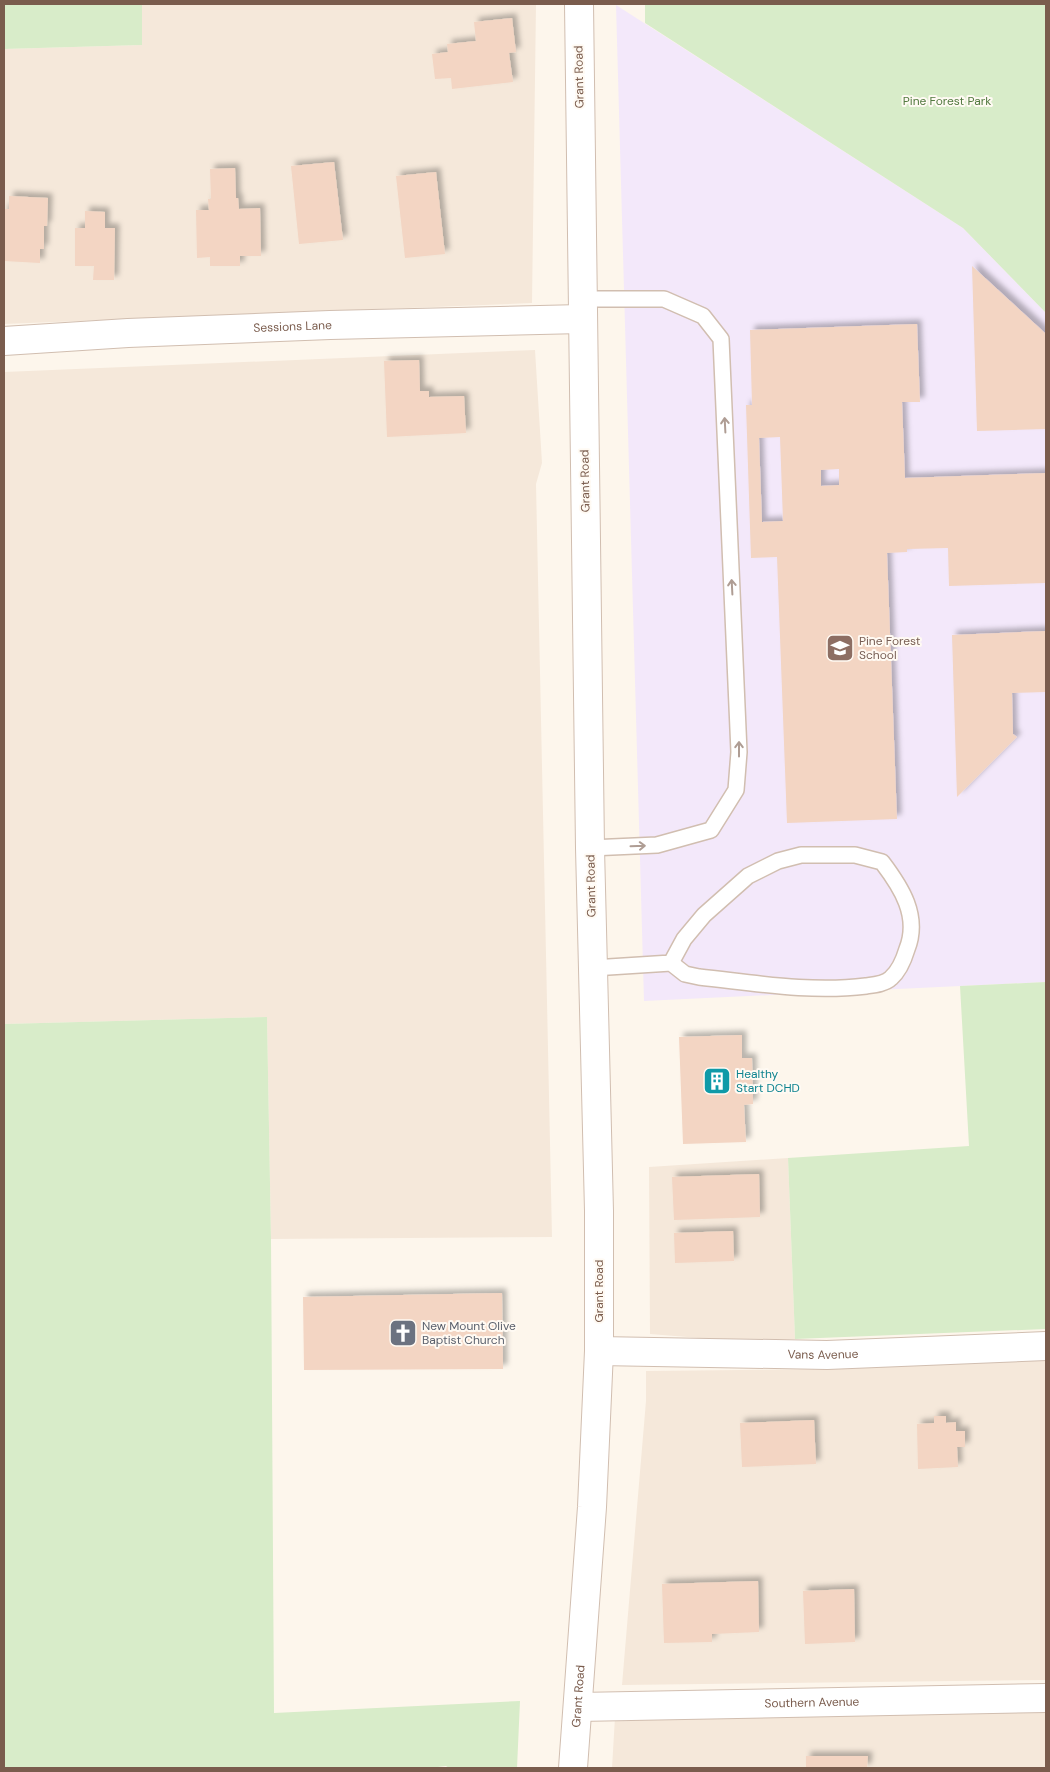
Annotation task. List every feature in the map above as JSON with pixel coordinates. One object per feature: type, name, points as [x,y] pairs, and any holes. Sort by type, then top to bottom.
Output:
[{"type":"street","name":"Grant Road","points":[[573,1768],[592,1507],[599,1351],[599,1211],[590,848],[579,4]]},
{"type":"street","name":"Sessions Lane","points":[[4,341],[128,333],[330,325],[582,309]]},
{"type":"street","name":"Vans Avenue","points":[[599,1351],[827,1355],[1046,1346]]},
{"type":"street","name":"Southern Avenue","points":[[578,1707],[1046,1698]]},
{"type":"lane","points":[[582,309],[664,299],[703,316],[721,339],[740,752],[736,790],[711,830],[657,845],[590,848]]},
{"type":"lane","points":[[593,968],[671,963],[685,974],[699,977],[805,989],[843,989],[876,984],[890,980],[902,963],[912,937],[910,910],[898,884],[882,862],[854,855],[801,855],[778,861],[748,876],[704,915],[684,939],[671,963]]},
{"type":"shaded area","points":[[142,4],[536,4],[532,303],[4,324],[4,49],[142,45]]},
{"type":"shaded area","name":"Pine Forest School","points":[[616,5],[963,228],[1046,313],[1046,982],[644,1001]]},
{"type":"shaded area","points":[[535,350],[542,463],[536,484],[552,1237],[271,1239],[267,1017],[4,1024],[4,372]]},
{"type":"shaded area","points":[[788,1158],[795,1339],[750,1342],[650,1334],[649,1167]]},
{"type":"shaded area","points":[[1046,1358],[1046,1680],[622,1685],[646,1401],[646,1371],[846,1369]]},
{"type":"shaded area","points":[[1046,1705],[1046,1768],[612,1768],[615,1717]]},
{"type":"green space","points":[[4,4],[142,4],[142,45],[4,49]]},
{"type":"green space","name":"Pine Forest Park","points":[[645,4],[1046,4],[1046,313],[963,228],[645,23]]},
{"type":"green space","points":[[1046,982],[1046,1329],[795,1339],[788,1158],[969,1146],[960,986]]},
{"type":"green space","points":[[267,1017],[271,1239],[274,1713],[520,1701],[517,1768],[449,1768],[446,1766],[430,1768],[4,1768],[4,1024]]},
{"type":"building","points":[[512,18],[516,52],[509,53],[513,82],[452,89],[451,78],[435,79],[432,54],[448,52],[447,44],[476,41],[474,22]]},
{"type":"building","points":[[334,162],[343,240],[299,244],[291,166]]},
{"type":"building","points":[[235,168],[236,198],[238,198],[239,209],[260,208],[261,256],[240,256],[240,266],[210,266],[210,257],[197,258],[196,210],[209,210],[208,199],[211,199],[210,169]]},
{"type":"building","points":[[436,172],[445,254],[405,258],[396,176]]},
{"type":"building","points":[[9,196],[48,198],[47,226],[44,226],[44,249],[40,249],[40,263],[4,261],[4,209],[9,209]]},
{"type":"building","points":[[85,211],[105,212],[105,228],[115,228],[114,280],[93,280],[94,266],[75,266],[75,228],[85,228]]},
{"type":"building","points":[[972,266],[1046,334],[1046,429],[977,431]]},
{"type":"building","points":[[917,324],[920,402],[902,402],[905,478],[1046,473],[1046,583],[949,586],[948,548],[907,549],[907,552],[887,553],[897,819],[787,823],[777,557],[751,558],[746,405],[752,405],[750,330]],"holes":[[[780,437],[783,521],[762,522],[759,438]],[[839,469],[839,485],[821,486],[821,470]]]},
{"type":"building","points":[[419,360],[420,391],[429,391],[429,397],[464,396],[466,433],[387,437],[384,361]]},
{"type":"building","points":[[1046,631],[1046,692],[1012,693],[1013,734],[1017,737],[957,797],[952,635]]},
{"type":"building","name":"Healthy Start DCHD","points":[[742,1035],[742,1058],[752,1058],[753,1104],[744,1105],[746,1142],[683,1144],[679,1037]]},
{"type":"building","points":[[759,1174],[760,1217],[674,1220],[672,1177]]},
{"type":"building","points":[[733,1231],[734,1261],[675,1263],[674,1233]]},
{"type":"building","name":"New Mount Olive Baptist Church","points":[[502,1293],[503,1369],[304,1370],[303,1297]]},
{"type":"building","points":[[934,1416],[946,1416],[946,1423],[956,1422],[956,1431],[965,1431],[965,1447],[957,1447],[958,1467],[918,1469],[917,1424],[934,1423]]},
{"type":"building","points":[[814,1420],[816,1464],[742,1467],[740,1423]]},
{"type":"building","points":[[758,1581],[759,1632],[712,1634],[712,1642],[664,1643],[662,1584]]},
{"type":"building","points":[[854,1589],[855,1642],[805,1644],[803,1591]]},
{"type":"building","points":[[806,1756],[868,1756],[867,1768],[806,1768]]},
{"type":"place","name":"Pine Forest School","points":[[840,648]]},
{"type":"place","name":"Healthy Start DCHD","points":[[717,1081]]},
{"type":"place","name":"New Mount Olive Baptist Church","points":[[403,1333]]}]
